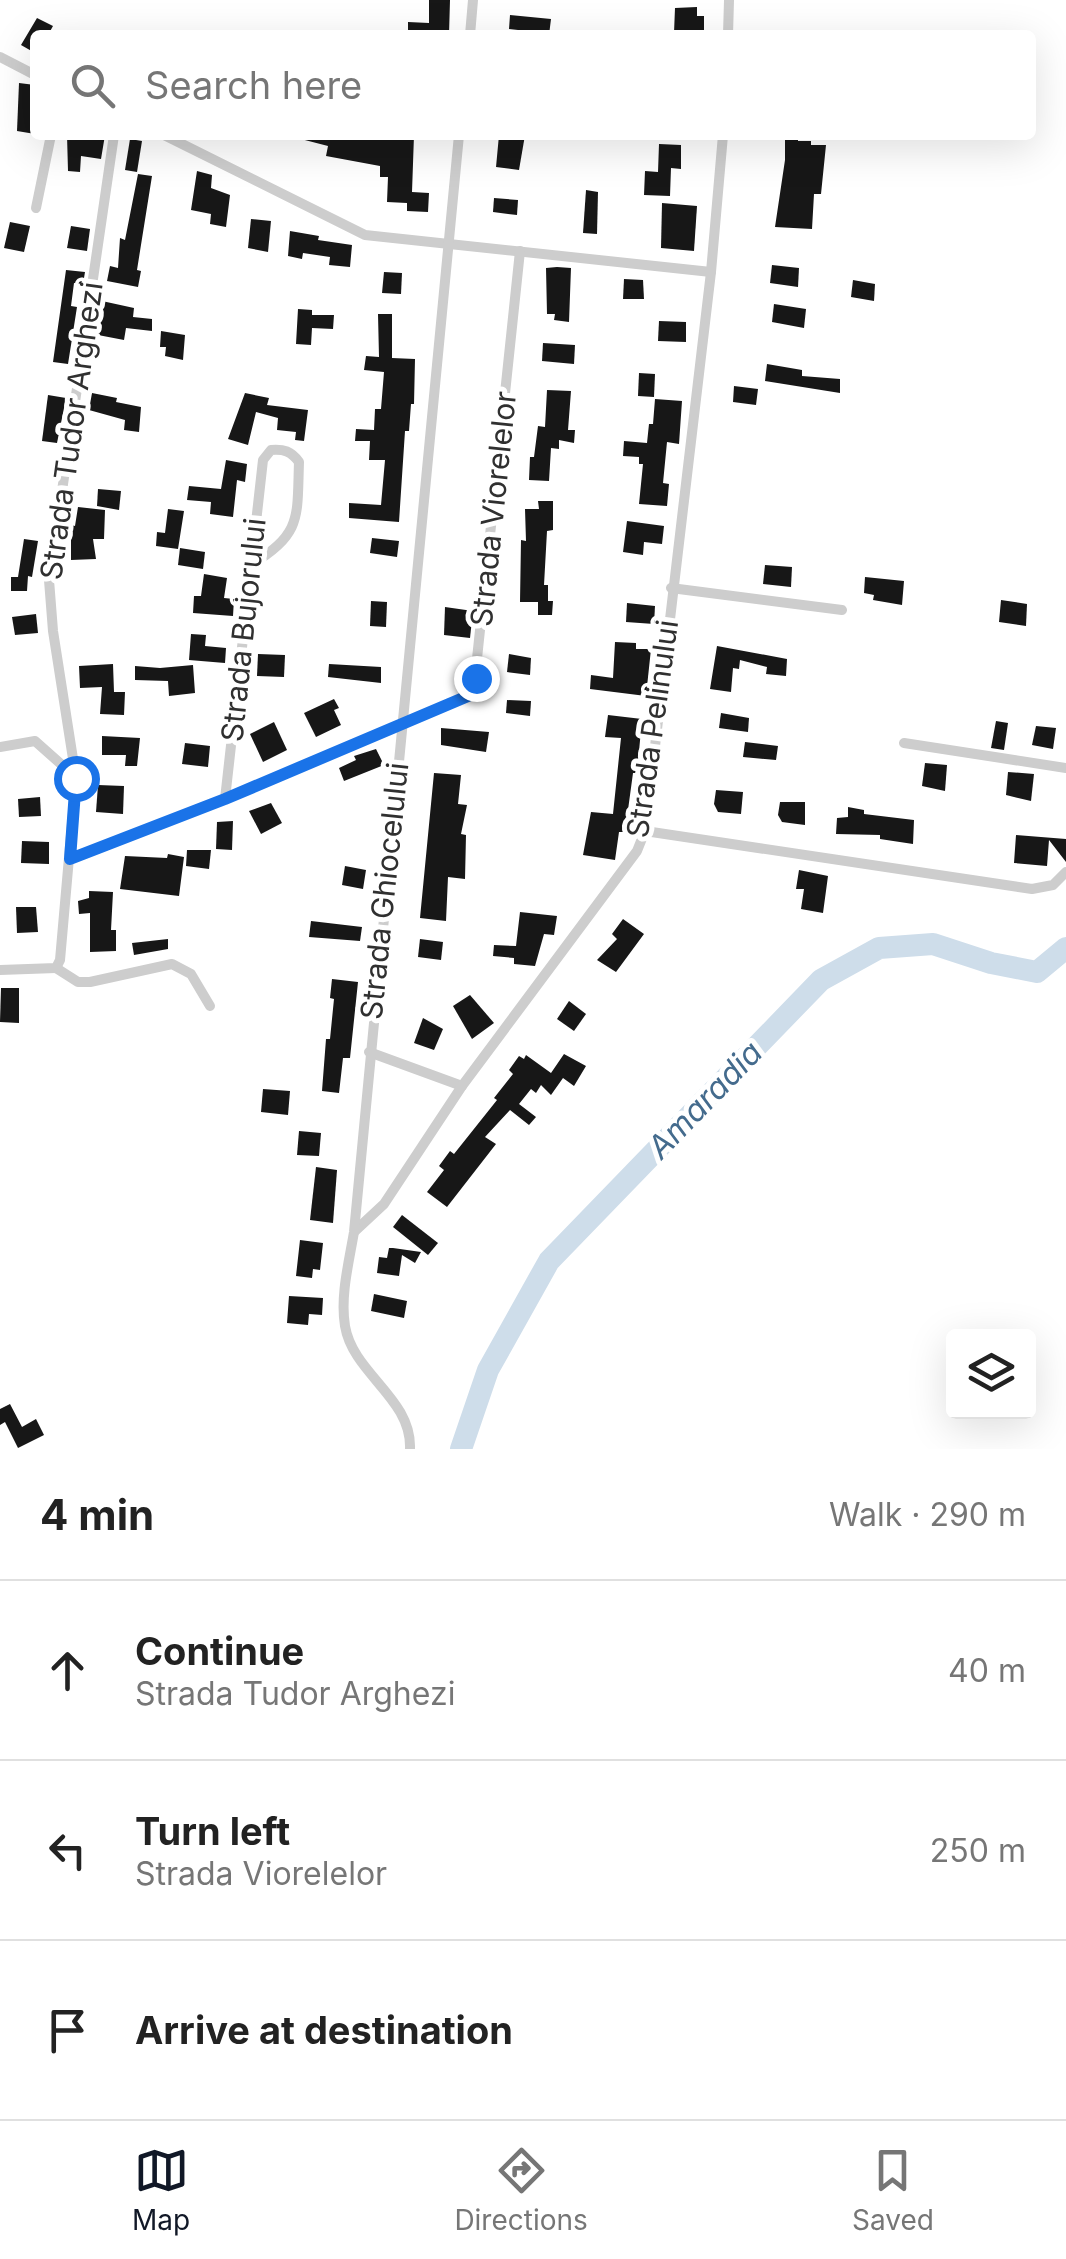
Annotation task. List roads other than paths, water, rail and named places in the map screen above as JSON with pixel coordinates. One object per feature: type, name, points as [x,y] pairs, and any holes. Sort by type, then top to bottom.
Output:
[{"type":"street","points":[[471,30],[474,0]]},
{"type":"street","points":[[728,30],[729,0]]},
{"type":"street","points":[[0,57],[30,72]]},
{"type":"street","points":[[36,208],[50,140]]},
{"type":"street","name":"Strada Tudor Arghezi","points":[[56,968],[70,859],[75,767],[53,631],[49,580],[113,140]]},
{"type":"street","points":[[174,140],[366,235],[712,272]]},
{"type":"street","name":"Strada Ghiocelului","points":[[410,1449],[408,1422],[358,1356],[345,1329],[344,1304],[458,140]]},
{"type":"street","name":"Strada Pelinului","points":[[354,1232],[384,1204],[462,1086],[636,851],[645,831],[671,588],[712,272],[723,140]]},
{"type":"street","name":"Strada Viorelelor","points":[[70,859],[225,799],[468,696],[474,687],[520,251]]},
{"type":"street","name":"Strada Bujorului","points":[[225,799],[263,460],[271,450],[292,453],[299,462],[292,530],[280,547],[252,565]]},
{"type":"street","points":[[671,588],[842,610]]},
{"type":"street","points":[[0,748],[35,741],[62,764],[75,767]]},
{"type":"street","points":[[904,743],[1066,768]]},
{"type":"street","points":[[645,831],[1032,889],[1052,884],[1066,872]]},
{"type":"street","points":[[0,970],[56,968],[78,982],[90,982],[172,964],[191,974],[210,1006]]},
{"type":"street","points":[[369,1052],[462,1086]]},
{"type":"waterway","name":"Amaradia","points":[[461,1449],[488,1370],[549,1261],[821,980],[879,948],[933,944],[991,963],[1037,972],[1066,948]]}]
